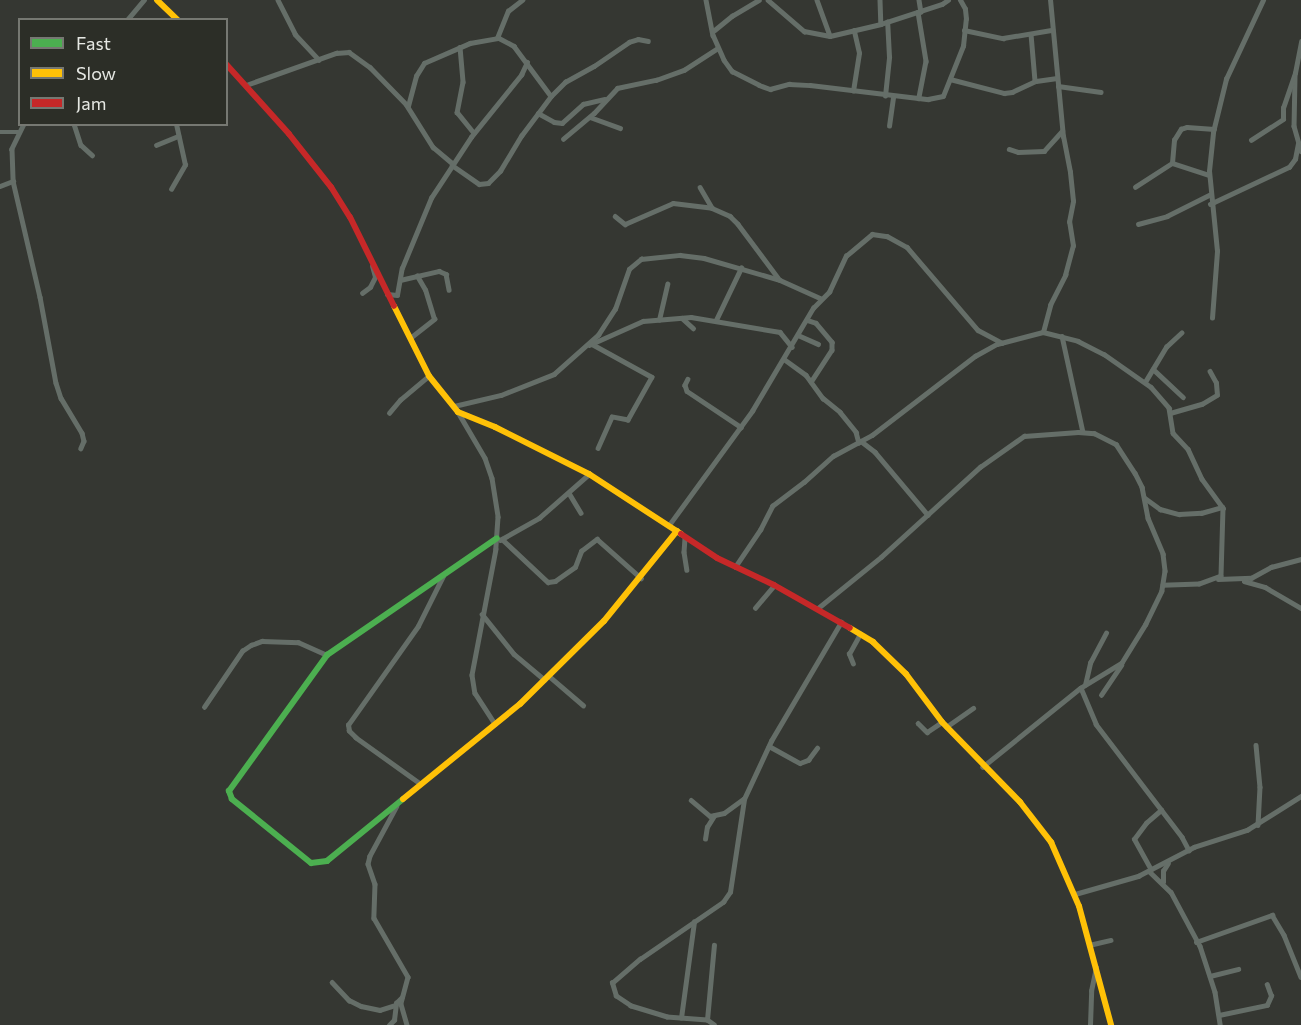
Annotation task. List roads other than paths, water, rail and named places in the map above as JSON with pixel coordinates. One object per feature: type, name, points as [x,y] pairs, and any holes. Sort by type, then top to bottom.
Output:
[{"type":"street","points":[[129,18],[144,0]]},
{"type":"street","points":[[157,0],[176,18]]},
{"type":"street","points":[[278,0],[295,33],[319,60]]},
{"type":"street","points":[[497,38],[508,11],[522,0]]},
{"type":"street","points":[[706,0],[712,32],[718,48],[732,71],[770,89],[795,84],[885,96],[919,98],[940,98],[950,79],[963,46],[965,9],[960,0]]},
{"type":"street","points":[[712,32],[732,16],[759,0]]},
{"type":"street","points":[[768,0],[804,31],[830,36],[884,23],[920,12],[948,0]]},
{"type":"street","points":[[817,0],[830,36]]},
{"type":"street","points":[[880,0],[890,57],[885,96]]},
{"type":"street","points":[[919,0],[926,61],[919,98]]},
{"type":"street","points":[[1043,332],[1050,305],[1065,275],[1073,246],[1069,222],[1073,201],[1071,172],[1062,131],[1050,0]]},
{"type":"street","points":[[1212,318],[1217,251],[1209,195],[1209,175],[1214,129],[1226,79],[1263,0]]},
{"type":"street","points":[[964,30],[1003,38],[1052,30]]},
{"type":"street","points":[[853,91],[859,61],[854,31]]},
{"type":"street","points":[[1031,34],[1035,81]]},
{"type":"street","points":[[408,106],[419,68],[431,59],[470,43],[497,38],[514,46],[551,96]]},
{"type":"street","points":[[246,86],[343,51],[356,55],[408,106],[433,147],[479,184],[488,183],[500,171],[538,112],[565,82],[594,66],[620,46],[638,39],[648,41]]},
{"type":"street","points":[[1301,42],[1295,73],[1294,126],[1301,152]]},
{"type":"street","points":[[460,47],[463,82],[457,112],[474,133]]},
{"type":"street","points":[[563,139],[590,117],[604,99],[617,88],[656,80],[684,70],[718,48]]},
{"type":"street","points":[[387,294],[398,295],[402,268],[425,208],[474,133],[521,75],[527,62]]},
{"type":"street","points":[[228,66],[331,187],[350,217],[429,376],[454,406],[485,458],[492,478],[498,517],[498,539],[474,652],[472,687],[495,724]]},
{"type":"street","points":[[1295,73],[1301,83]]},
{"type":"street","points":[[1251,140],[1283,119],[1285,99],[1295,73]]},
{"type":"street","points":[[950,79],[1004,93],[1012,92],[1035,81],[1057,78]]},
{"type":"street","points":[[1058,86],[1101,92]]},
{"type":"street","points":[[889,126],[893,96]]},
{"type":"street","points":[[538,112],[554,122],[562,123],[583,104],[604,99]]},
{"type":"street","points":[[590,117],[620,128]]},
{"type":"street","points":[[22,126],[12,148],[13,182],[32,272],[40,297],[56,383],[82,432],[84,441],[81,448]]},
{"type":"street","points":[[75,126],[81,145],[92,156]]},
{"type":"street","points":[[171,189],[185,165],[176,126]]},
{"type":"street","points":[[1172,163],[1174,140],[1180,129],[1187,127],[1214,129]]},
{"type":"street","points":[[1009,149],[1018,152],[1044,151],[1062,131]]},
{"type":"street","points":[[0,133],[18,132]]},
{"type":"street","points":[[156,145],[178,136]]},
{"type":"street","points":[[1210,204],[1289,167],[1295,159],[1298,144]]},
{"type":"street","points":[[1172,163],[1209,175]]},
{"type":"street","points":[[1135,187],[1172,163]]},
{"type":"street","points":[[0,186],[13,182]]},
{"type":"street","points":[[700,188],[712,208]]},
{"type":"street","points":[[1138,224],[1167,216],[1209,195]]},
{"type":"street","points":[[615,216],[625,224],[674,203],[712,208],[730,216],[738,224],[780,280]]},
{"type":"street","points":[[669,525],[741,427],[820,298],[829,292],[846,256],[867,236],[877,233],[897,240],[907,248],[978,330],[1002,343]]},
{"type":"street","points":[[454,406],[501,395],[548,378],[584,347],[610,317],[629,269],[641,259],[680,255],[704,258],[780,280],[820,298]]},
{"type":"street","points":[[362,293],[370,287],[375,277],[371,262]]},
{"type":"street","points":[[716,320],[741,268]]},
{"type":"street","points":[[400,280],[440,271],[445,272],[449,290]]},
{"type":"street","points":[[410,338],[434,319],[425,290],[417,276]]},
{"type":"street","points":[[659,320],[667,284]]},
{"type":"street","points":[[584,347],[643,321],[682,318],[716,320],[780,332],[792,346]]},
{"type":"street","points":[[682,318],[693,328]]},
{"type":"street","points":[[807,320],[816,322],[832,342],[832,350],[811,382]]},
{"type":"street","points":[[735,567],[760,530],[772,506],[833,456],[860,442],[975,356],[1002,343],[1043,332],[1062,336],[1104,354],[1160,395],[1170,413],[1173,433],[1188,449],[1202,479],[1222,507],[1224,566],[1218,579]]},
{"type":"street","points":[[1145,382],[1166,347],[1181,333]]},
{"type":"street","points":[[798,334],[818,344]]},
{"type":"street","points":[[1062,336],[1083,432]]},
{"type":"street","points":[[592,344],[652,377],[628,420],[612,417],[598,448]]},
{"type":"street","points":[[784,359],[811,382],[853,428],[860,442],[875,452],[928,515]]},
{"type":"street","points":[[1153,369],[1183,397]]},
{"type":"street","points":[[1170,413],[1202,404],[1217,395],[1216,383],[1210,372]]},
{"type":"street","points":[[389,413],[400,400],[429,376]]},
{"type":"street","points":[[688,379],[685,385],[687,391],[741,427]]},
{"type":"street","points":[[458,412],[495,427],[589,474],[669,525],[685,538],[735,567],[818,608],[873,642],[906,674],[944,725],[1040,826],[1055,849],[1075,894],[1111,1025]]},
{"type":"street","points":[[818,608],[928,515],[980,467],[1024,436],[1083,432],[1103,436],[1116,444],[1136,472],[1145,498],[1148,518],[1165,562],[1163,585],[1146,624],[1101,695]]},
{"type":"street","points":[[589,474],[539,518],[498,539],[327,655],[229,791],[229,795],[303,858],[311,863],[319,864],[327,861],[397,806],[420,784],[495,724],[547,678],[604,621],[677,531]]},
{"type":"street","points":[[569,493],[581,513]]},
{"type":"street","points":[[1145,498],[1160,509],[1179,514],[1201,513],[1222,507]]},
{"type":"street","points":[[685,538],[684,552],[687,570]]},
{"type":"street","points":[[498,539],[548,582],[555,581],[575,567],[581,551],[597,539],[641,578]]},
{"type":"street","points":[[1242,580],[1279,564],[1301,559]]},
{"type":"street","points":[[420,784],[356,738],[348,725],[418,626],[443,576]]},
{"type":"street","points":[[1163,585],[1198,584],[1218,579],[1242,580],[1265,587],[1301,608]]},
{"type":"street","points":[[755,608],[774,585]]},
{"type":"street","points":[[482,614],[514,654],[583,705]]},
{"type":"street","points":[[714,1025],[707,1020],[646,1012],[616,996],[611,986],[627,969],[723,902],[730,892],[744,799],[769,746],[841,622]]},
{"type":"street","points":[[1106,633],[1090,663],[1083,687],[1096,724],[1189,849]]},
{"type":"street","points":[[853,664],[849,654],[860,634]]},
{"type":"street","points":[[204,707],[242,651],[251,645],[262,641],[298,642],[327,655]]},
{"type":"street","points":[[984,767],[1083,687],[1121,664]]},
{"type":"street","points":[[918,723],[927,732],[973,708]]},
{"type":"street","points":[[1256,745],[1260,787],[1257,825]]},
{"type":"street","points":[[769,746],[800,763],[808,760],[817,747]]},
{"type":"street","points":[[1075,894],[1150,871],[1189,849],[1257,825],[1301,796]]},
{"type":"street","points":[[691,800],[706,815],[714,816],[724,813],[744,799]]},
{"type":"street","points":[[397,806],[368,864],[375,884],[374,918],[408,976],[402,997],[402,1010],[407,1025]]},
{"type":"street","points":[[1161,810],[1134,839],[1150,871],[1163,882],[1178,904],[1204,955],[1220,1025]]},
{"type":"street","points":[[705,839],[707,827],[714,816]]},
{"type":"street","points":[[1163,882],[1163,871],[1169,861]]},
{"type":"street","points":[[1196,942],[1272,915],[1284,935],[1301,977]]},
{"type":"street","points":[[681,1018],[694,922]]},
{"type":"street","points":[[1089,945],[1110,940]]},
{"type":"street","points":[[707,1020],[714,945]]},
{"type":"street","points":[[1090,1025],[1090,992],[1096,968]]},
{"type":"street","points":[[1210,976],[1238,969]]},
{"type":"street","points":[[332,982],[349,999],[361,1006],[380,1010],[395,1005],[402,997]]},
{"type":"street","points":[[1219,1015],[1267,1005],[1271,996],[1267,985]]},
{"type":"street","points":[[389,1025],[394,1022],[395,1005]]}]
